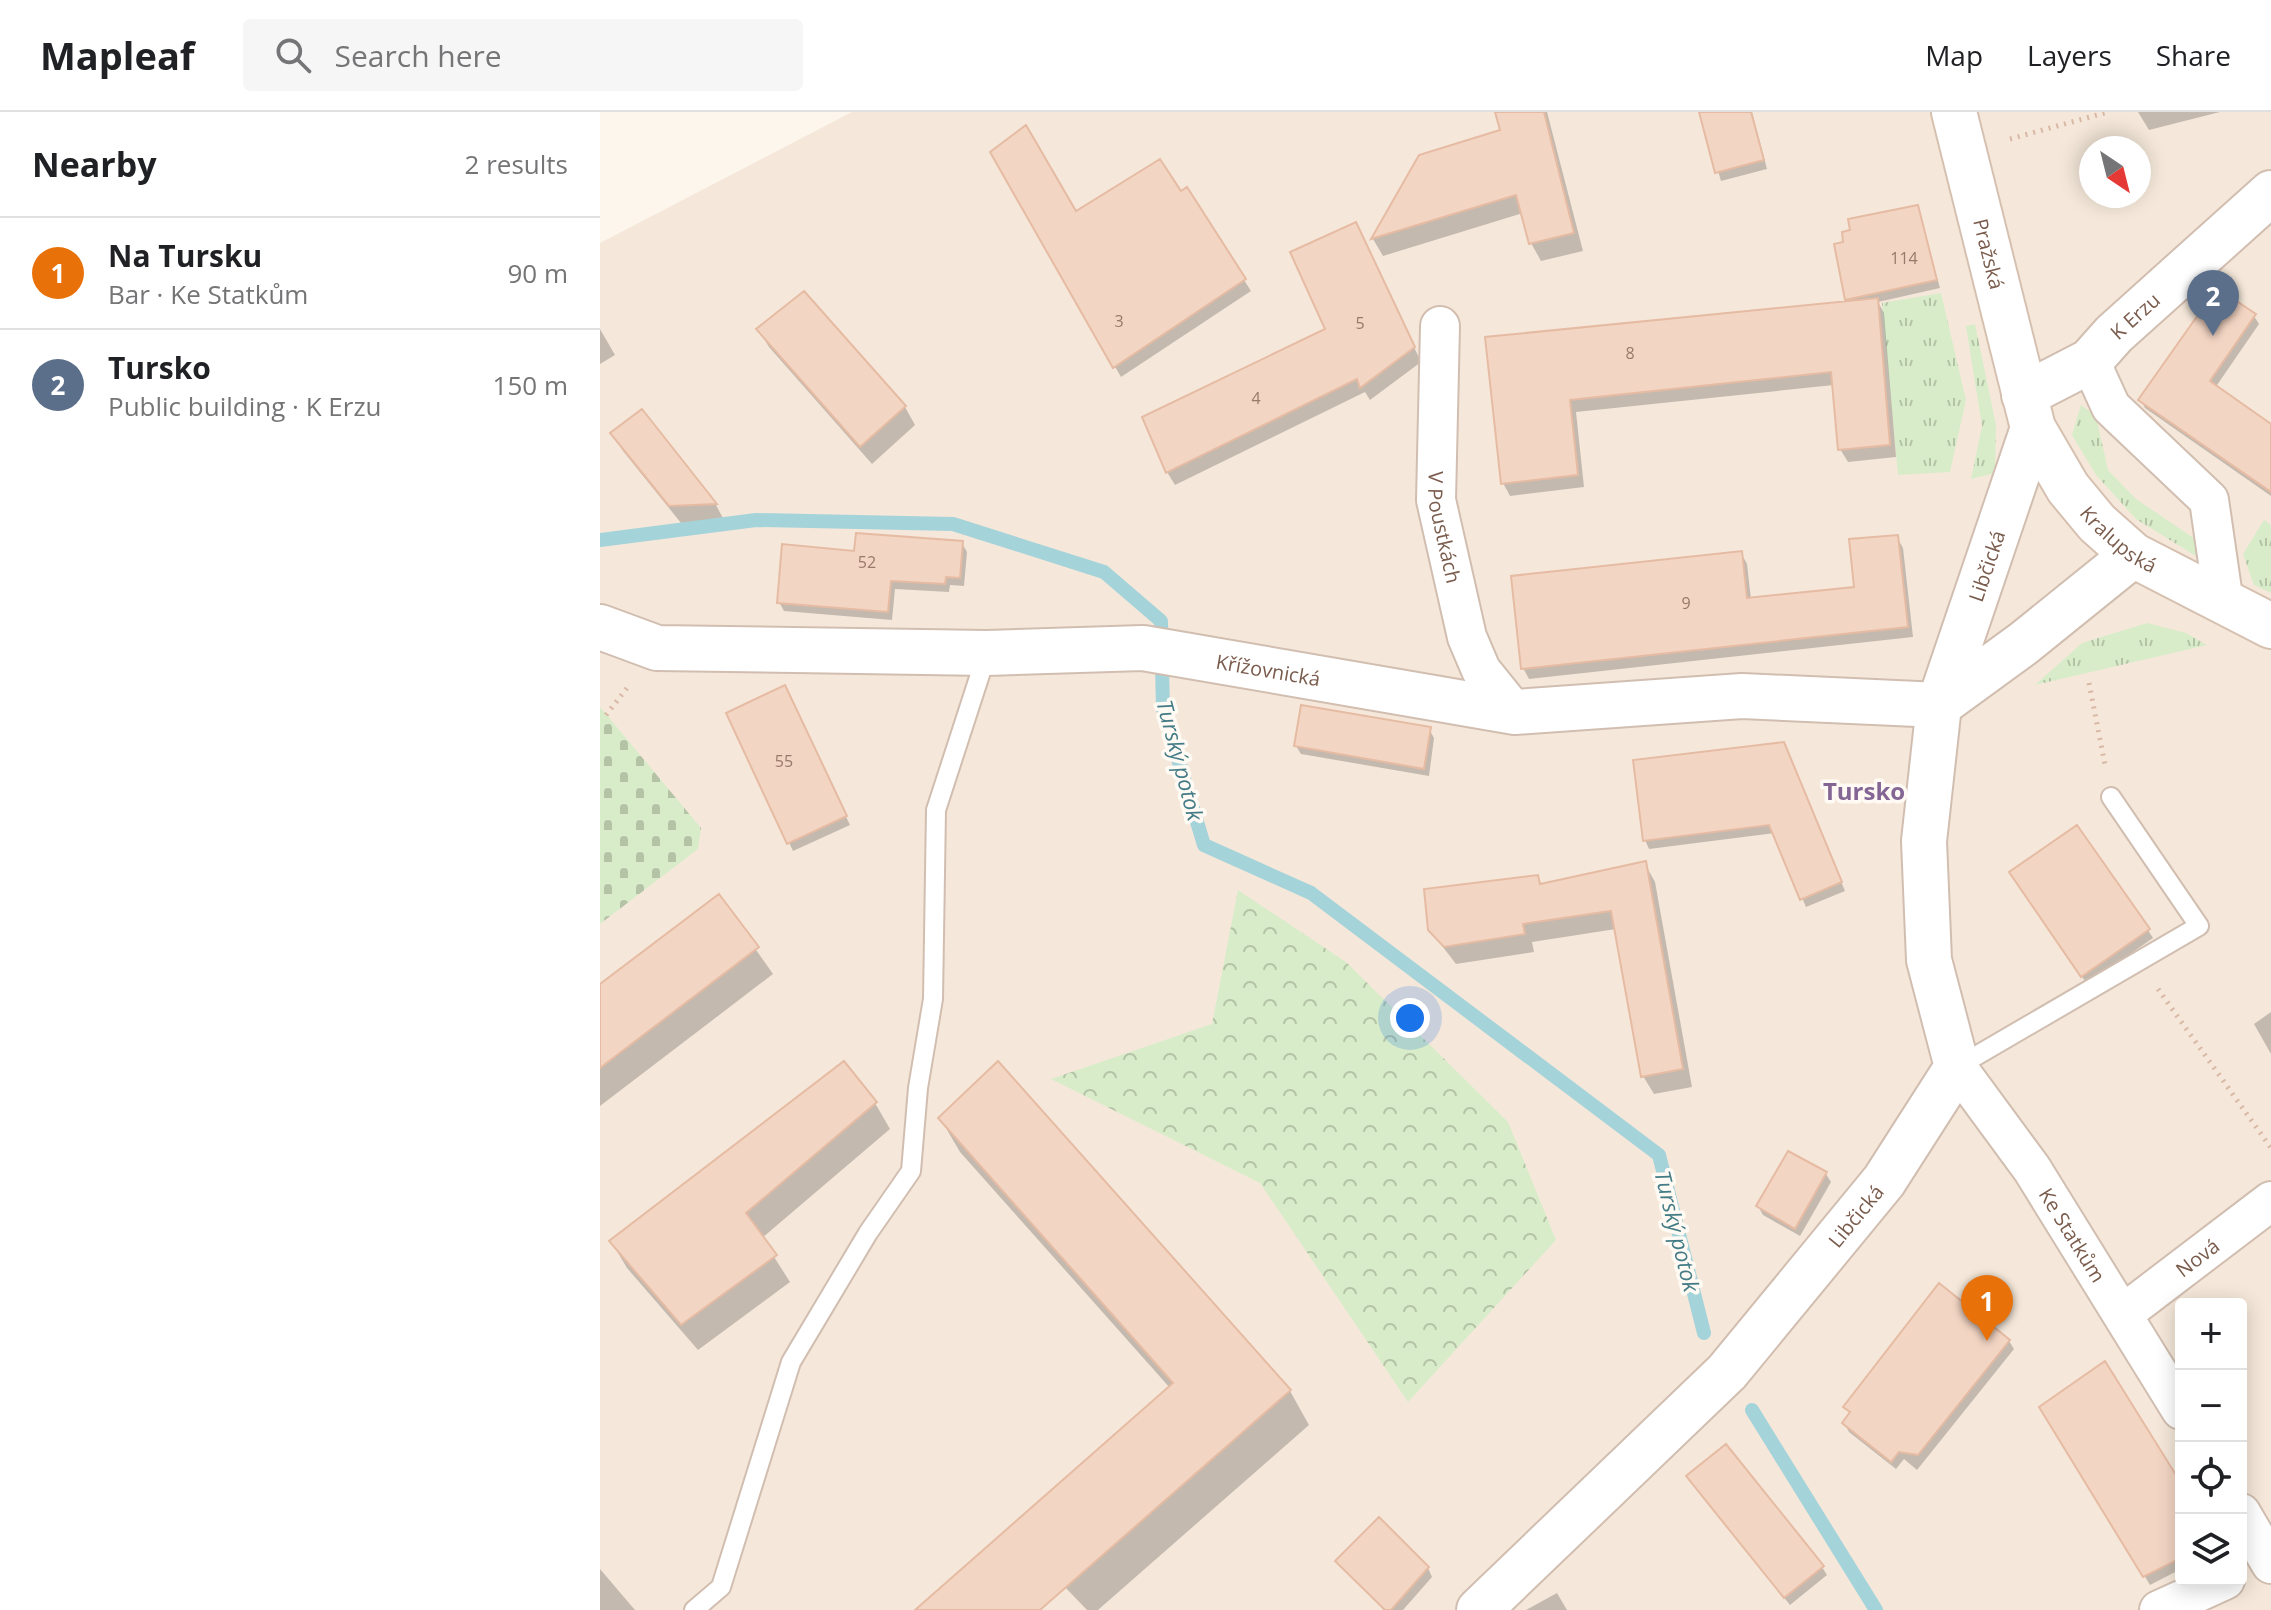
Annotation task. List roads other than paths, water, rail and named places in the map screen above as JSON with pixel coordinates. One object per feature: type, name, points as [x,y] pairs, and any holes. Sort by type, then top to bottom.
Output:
[{"type":"street","name":"Pražská","points":[[1954,112],[2029,412]]},
{"type":"street","name":"K Erzu","points":[[2029,412],[2090,361],[2114,334],[2271,193]]},
{"type":"street","name":"V Poustkách","points":[[1440,326],[1436,500],[1467,637],[1481,670],[1515,712]]},
{"type":"street","points":[[2090,361],[2111,407],[2209,500],[2224,604]]},
{"type":"street","name":"Kralupská","points":[[2029,412],[2068,488],[2097,523],[2133,555],[2271,626]]},
{"type":"street","name":"Libčická","points":[[1479,1610],[1727,1372],[1884,1181],[1957,1067],[1929,960],[1924,841],[1939,705],[2029,412]]},
{"type":"street","points":[[1939,705],[2024,643],[2133,555]]},
{"type":"street","name":"Křížovnická","points":[[600,627],[657,648],[987,653],[1143,648],[1515,712],[1742,696],[1939,705]]},
{"type":"street","name":"Ke Statkům","points":[[1957,1067],[2032,1169],[2175,1400]]},
{"type":"street","name":"Nová","points":[[2124,1313],[2271,1201]]},
{"type":"street","points":[[2241,1514],[2260,1566]]},
{"type":"street","points":[[2159,1610],[2212,1586]]},
{"type":"lane","points":[[694,1610],[721,1587],[791,1362],[868,1233],[911,1171],[918,1088],[933,999],[936,810],[987,653]]},
{"type":"lane","points":[[1957,1067],[2199,926],[2111,797]]},
{"type":"waterway","name":"Turský potok","points":[[600,540],[756,520],[953,524],[1104,572],[1161,621],[1163,709],[1204,845],[1311,893],[1659,1155],[1704,1333]]},
{"type":"waterway","name":"Turský potok","points":[[1752,1410],[1876,1610]]},
{"type":"place","name":"Tursko","points":[[2213,336]]},
{"type":"place","name":"Na Tursku","points":[[1987,1341]]},
{"type":"district","name":"Tursko","points":[[1864,790]]}]
